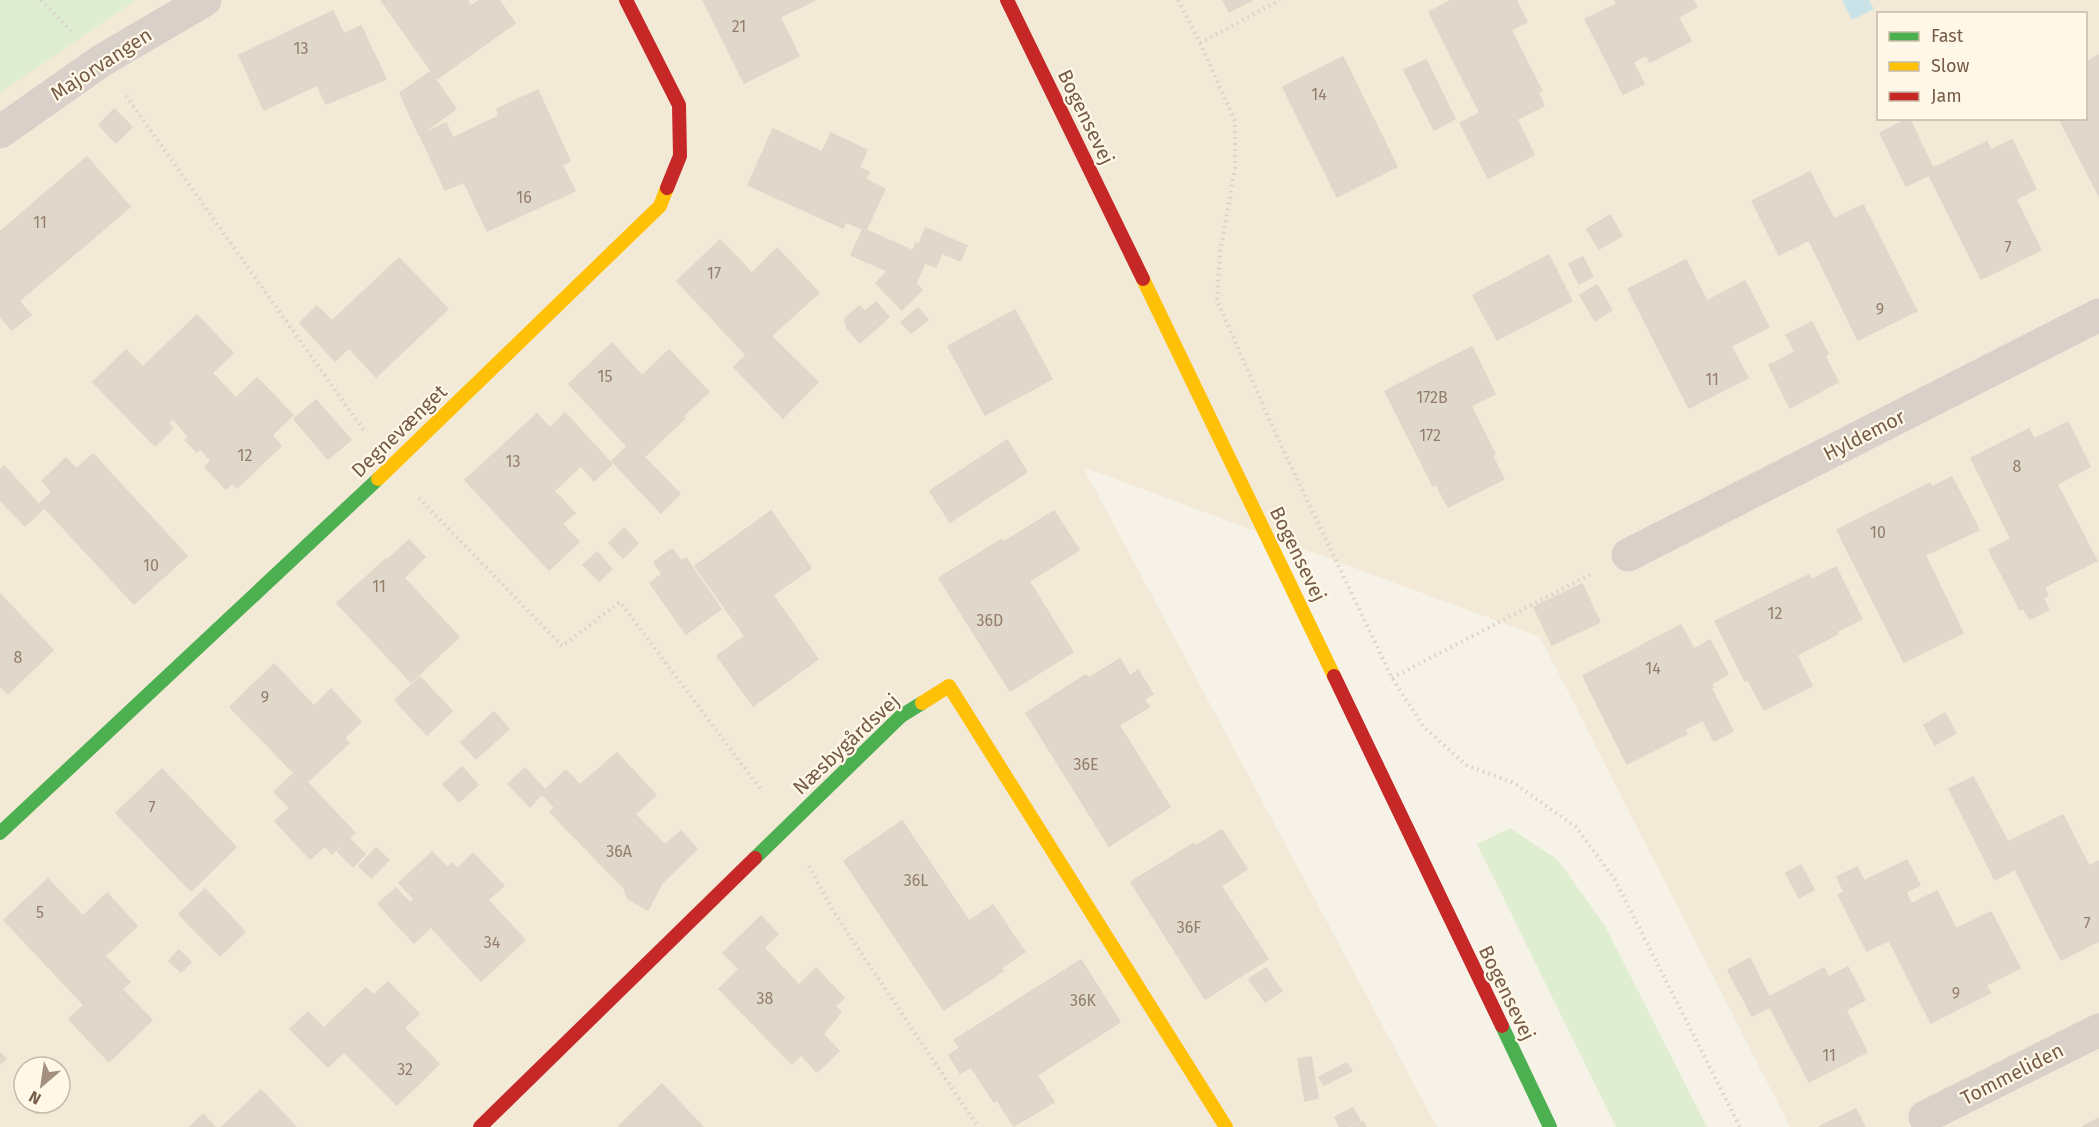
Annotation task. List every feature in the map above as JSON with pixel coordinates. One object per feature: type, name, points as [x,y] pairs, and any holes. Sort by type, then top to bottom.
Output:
[{"type":"street","name":"Majorvangen","points":[[0,132],[101,61],[205,0]]},
{"type":"street","name":"Degnevænget","points":[[0,833],[390,468],[660,206],[680,156],[679,105],[626,0]]},
{"type":"street","name":"Bogensevej","points":[[1007,0],[1550,1127]]},
{"type":"street","name":"Hyldemor","points":[[1628,555],[2099,315]]},
{"type":"street","name":"Næsbygårdsvej","points":[[480,1127],[901,716],[950,686],[1226,1127]]},
{"type":"street","name":"Tommeliden","points":[[1924,1117],[2099,1030]]},
{"type":"path","points":[[41,0],[101,61],[390,468],[562,646],[620,602],[788,825],[833,911],[978,1127]]},
{"type":"path","points":[[1178,0],[1235,122],[1235,168],[1220,253],[1217,300],[1277,437],[1392,678],[1425,727],[1466,765],[1514,783],[1576,827],[1615,880],[1740,1127]]},
{"type":"path","points":[[1200,43],[1280,0]]},
{"type":"path","points":[[1392,678],[1628,555]]},
{"type":"shaded area","points":[[0,0],[2099,0],[2099,1127],[1790,1127],[1540,637],[1083,467],[1437,1127],[0,1127]]},
{"type":"green space","points":[[0,0],[136,0],[0,93]]},
{"type":"green space","points":[[1510,828],[1558,860],[1605,926],[1707,1127],[1616,1127],[1477,844]]},
{"type":"water","points":[[1842,0],[1869,0],[1874,9],[1852,20]]},
{"type":"building","points":[[381,0],[467,0],[471,6],[480,0],[499,0],[515,23],[437,79]]},
{"type":"building","points":[[703,0],[815,0],[780,17],[799,56],[744,83]]},
{"type":"building","points":[[1223,0],[1252,0],[1229,12]]},
{"type":"building","points":[[1452,0],[1516,0],[1527,22],[1511,30],[1542,91],[1538,92],[1544,106],[1517,119],[1534,155],[1488,178],[1460,123],[1480,113],[1429,12]]},
{"type":"building","points":[[1615,0],[1693,0],[1697,7],[1678,17],[1691,41],[1650,62],[1646,55],[1633,62],[1644,84],[1623,94],[1585,19],[1617,4]]},
{"type":"building","points":[[333,11],[344,34],[361,26],[386,79],[326,104],[317,85],[264,110],[239,55]]},
{"type":"building","points":[[2099,55],[2099,196],[2060,120],[2087,120],[2087,61]]},
{"type":"building","points":[[1343,57],[1397,167],[1337,197],[1283,87]]},
{"type":"building","points":[[1426,60],[1455,119],[1434,130],[1404,70]]},
{"type":"building","points":[[430,72],[456,109],[419,135],[400,93]]},
{"type":"building","points":[[538,90],[570,161],[562,165],[575,191],[487,231],[464,182],[445,190],[420,135],[446,123],[453,138],[499,116],[497,109]]},
{"type":"building","points":[[114,109],[132,127],[116,143],[99,125]]},
{"type":"building","points":[[1905,120],[1910,120],[1933,168],[1987,142],[1991,150],[2012,140],[2036,189],[2016,199],[2041,250],[1981,279],[1929,175],[1906,186],[1880,133]]},
{"type":"building","points":[[773,129],[822,152],[831,133],[867,150],[859,168],[869,172],[865,179],[885,189],[866,230],[913,251],[926,228],[967,246],[960,261],[942,253],[936,267],[925,263],[916,283],[922,290],[902,310],[876,283],[888,271],[851,255],[863,229],[846,222],[843,228],[748,185]]},
{"type":"building","points":[[87,157],[130,207],[19,301],[31,315],[12,330],[0,316],[0,232]]},
{"type":"building","points":[[1810,172],[1834,219],[1863,205],[1917,311],[1858,340],[1809,240],[1779,255],[1752,201]]},
{"type":"building","points":[[1610,215],[1622,236],[1599,249],[1587,229]]},
{"type":"building","points":[[720,240],[752,273],[777,248],[819,293],[771,336],[818,382],[783,418],[734,367],[746,355],[677,281]]},
{"type":"building","points":[[1549,255],[1572,301],[1497,340],[1473,295]]},
{"type":"building","points":[[1583,257],[1593,277],[1579,284],[1569,264]]},
{"type":"building","points":[[399,258],[448,309],[376,377],[349,348],[335,361],[300,323],[317,306],[332,321]]},
{"type":"building","points":[[1686,260],[1707,301],[1745,281],[1769,327],[1731,346],[1748,378],[1689,408],[1628,289]]},
{"type":"building","points":[[1597,285],[1612,310],[1595,321],[1580,295]]},
{"type":"building","points":[[876,302],[889,317],[860,343],[847,328],[845,319],[859,306],[865,311]]},
{"type":"building","points":[[918,308],[928,320],[911,333],[901,322]]},
{"type":"building","points":[[1015,310],[1052,379],[985,415],[948,346]]},
{"type":"building","points":[[197,315],[233,353],[212,373],[236,398],[257,378],[293,415],[272,435],[281,446],[237,488],[232,483],[226,489],[205,467],[211,461],[201,449],[197,452],[185,440],[189,437],[173,419],[168,423],[173,428],[155,446],[93,382],[126,350],[143,367]]},
{"type":"building","points":[[1812,322],[1828,354],[1825,356],[1838,382],[1790,408],[1769,365],[1795,352],[1786,335]]},
{"type":"building","points":[[612,343],[642,376],[669,350],[709,392],[644,457],[680,494],[661,513],[612,461],[627,446],[569,384]]},
{"type":"building","points":[[1472,347],[1495,394],[1471,406],[1495,454],[1492,455],[1504,479],[1448,507],[1436,484],[1433,486],[1385,391]]},
{"type":"building","points":[[316,400],[351,440],[328,459],[294,419]]},
{"type":"building","points":[[565,413],[612,464],[594,481],[581,466],[554,491],[575,513],[562,524],[579,542],[549,570],[465,480],[537,414],[550,428]]},
{"type":"building","points":[[2068,422],[2090,467],[2057,484],[2097,561],[2044,587],[2048,595],[2043,598],[2049,610],[2030,619],[2023,608],[2020,610],[1989,550],[2011,539],[1971,458],[2029,429],[2034,439]]},
{"type":"building","points":[[1007,440],[1027,472],[950,522],[930,491]]},
{"type":"building","points":[[93,454],[187,556],[134,604],[40,503],[52,492],[42,481],[66,458],[76,469]]},
{"type":"building","points":[[4,466],[43,509],[25,526],[0,500],[0,470]]},
{"type":"building","points":[[1952,477],[1979,530],[1925,555],[1963,633],[1904,662],[1837,530],[1930,483],[1932,487]]},
{"type":"building","points":[[771,511],[811,568],[773,595],[818,659],[753,706],[717,656],[745,636],[695,566]]},
{"type":"building","points":[[1054,511],[1079,550],[1029,581],[1073,652],[1010,691],[939,578],[1002,539],[1004,542]]},
{"type":"building","points":[[624,528],[638,543],[623,558],[609,543]]},
{"type":"building","points":[[409,540],[425,557],[404,578],[459,637],[411,682],[337,603]]},
{"type":"building","points":[[672,549],[681,561],[686,558],[721,609],[686,634],[650,583],[662,574],[654,562]]},
{"type":"building","points":[[597,552],[612,569],[599,581],[583,565]]},
{"type":"building","points":[[1836,567],[1862,619],[1797,655],[1812,686],[1764,710],[1748,680],[1745,681],[1715,621],[1809,575],[1811,580]]},
{"type":"building","points":[[1582,584],[1600,622],[1552,645],[1534,607]]},
{"type":"building","points":[[0,594],[53,650],[8,694],[0,686]]},
{"type":"building","points":[[1681,625],[1694,649],[1710,640],[1728,674],[1711,684],[1713,687],[1711,688],[1733,731],[1714,741],[1703,720],[1685,729],[1687,734],[1627,764],[1583,676]]},
{"type":"building","points":[[1120,659],[1130,676],[1138,670],[1153,694],[1144,699],[1149,707],[1119,725],[1170,807],[1109,846],[1026,713],[1086,675],[1089,678]]},
{"type":"building","points":[[274,664],[314,706],[331,689],[361,722],[344,738],[349,743],[307,782],[355,833],[332,854],[325,846],[310,859],[275,821],[290,808],[274,792],[294,773],[230,707]]},
{"type":"building","points":[[420,677],[452,711],[427,735],[395,700]]},
{"type":"building","points":[[494,712],[509,729],[476,759],[461,742]]},
{"type":"building","points":[[1945,713],[1956,733],[1935,745],[1924,725]]},
{"type":"building","points":[[617,753],[656,795],[635,814],[665,845],[681,831],[697,849],[662,883],[648,910],[628,899],[624,888],[550,812],[555,808],[542,794],[530,807],[508,784],[525,768],[545,790],[566,770],[580,785]]},
{"type":"building","points":[[462,767],[478,785],[459,802],[443,784]]},
{"type":"building","points":[[162,769],[236,847],[191,891],[116,813]]},
{"type":"building","points":[[1973,777],[2008,842],[2063,815],[2089,866],[2099,861],[2099,941],[2061,960],[2015,869],[1995,880],[1949,789]]},
{"type":"building","points":[[902,821],[969,921],[993,905],[1025,952],[1001,968],[1003,971],[944,1010],[844,861]]},
{"type":"building","points":[[1222,830],[1247,869],[1221,886],[1268,959],[1205,999],[1131,882],[1194,843],[1196,846]]},
{"type":"building","points":[[350,839],[365,854],[353,867],[338,852]]},
{"type":"building","points":[[376,848],[389,860],[371,878],[359,866]]},
{"type":"building","points":[[432,852],[448,868],[452,863],[458,869],[473,853],[504,886],[488,900],[525,940],[481,981],[431,927],[414,943],[378,904],[396,888],[410,903],[414,899],[399,883]]},
{"type":"building","points":[[1907,860],[1920,885],[1906,892],[1911,904],[1937,891],[1956,929],[1991,912],[2020,968],[1986,985],[1990,993],[1931,1023],[1889,940],[1867,951],[1838,895],[1844,892],[1837,877],[1857,867],[1864,881]]},
{"type":"building","points":[[1801,865],[1814,890],[1799,898],[1786,873]]},
{"type":"building","points":[[48,879],[83,916],[107,893],[137,926],[105,956],[130,982],[122,989],[152,1020],[109,1062],[69,1019],[84,1005],[4,920]]},
{"type":"building","points":[[205,889],[245,932],[220,956],[179,914]]},
{"type":"building","points":[[761,916],[778,934],[764,948],[799,985],[816,968],[844,998],[835,1006],[841,1012],[823,1034],[839,1051],[817,1072],[801,1055],[792,1064],[719,989],[739,969],[723,953]]},
{"type":"building","points":[[179,950],[191,962],[181,972],[169,961]]},
{"type":"building","points":[[1750,958],[1769,997],[1824,968],[1829,977],[1848,967],[1865,1000],[1846,1010],[1867,1052],[1809,1082],[1770,1007],[1752,1016],[1728,970]]},
{"type":"building","points":[[1081,960],[1120,1022],[1037,1075],[1054,1102],[1014,1126],[997,1100],[994,1102],[971,1067],[960,1073],[949,1055],[960,1048],[954,1040]]},
{"type":"building","points":[[1266,968],[1282,991],[1265,1002],[1249,979]]},
{"type":"building","points":[[388,982],[419,1014],[404,1028],[439,1064],[397,1105],[344,1052],[328,1067],[290,1029],[308,1012],[324,1028],[366,988],[374,995]]},
{"type":"building","points":[[0,1053],[6,1059],[0,1064]]},
{"type":"building","points":[[1311,1057],[1318,1098],[1305,1101],[1298,1059]]},
{"type":"building","points":[[1347,1063],[1352,1071],[1324,1085],[1319,1077]]},
{"type":"building","points":[[662,1084],[703,1127],[619,1126]]},
{"type":"building","points":[[261,1090],[296,1127],[222,1127]]},
{"type":"building","points":[[1353,1108],[1360,1121],[1348,1127],[1340,1127],[1335,1117]]},
{"type":"building","points":[[1856,1109],[1865,1127],[1819,1127]]},
{"type":"building","points":[[203,1114],[215,1127],[190,1127]]},
{"type":"building","points":[[2099,1118],[2099,1127],[2082,1127]]},
{"type":"building","points":[[1363,1122],[1366,1127],[1352,1127]]},
{"type":"traffic: fast","points":[[0,833],[378,479]]},
{"type":"traffic: fast","points":[[755,858],[901,716],[922,703]]},
{"type":"traffic: fast","points":[[1502,1026],[1550,1127]]},
{"type":"traffic: slow","points":[[378,479],[660,206],[667,188]]},
{"type":"traffic: slow","points":[[1143,279],[1334,676]]},
{"type":"traffic: slow","points":[[922,703],[949,686],[1226,1127]]},
{"type":"traffic: jam","points":[[626,0],[679,105],[680,156],[667,188]]},
{"type":"traffic: jam","points":[[1007,0],[1143,279]]},
{"type":"traffic: jam","points":[[1334,676],[1502,1026]]},
{"type":"traffic: jam","points":[[480,1127],[755,858]]}]
